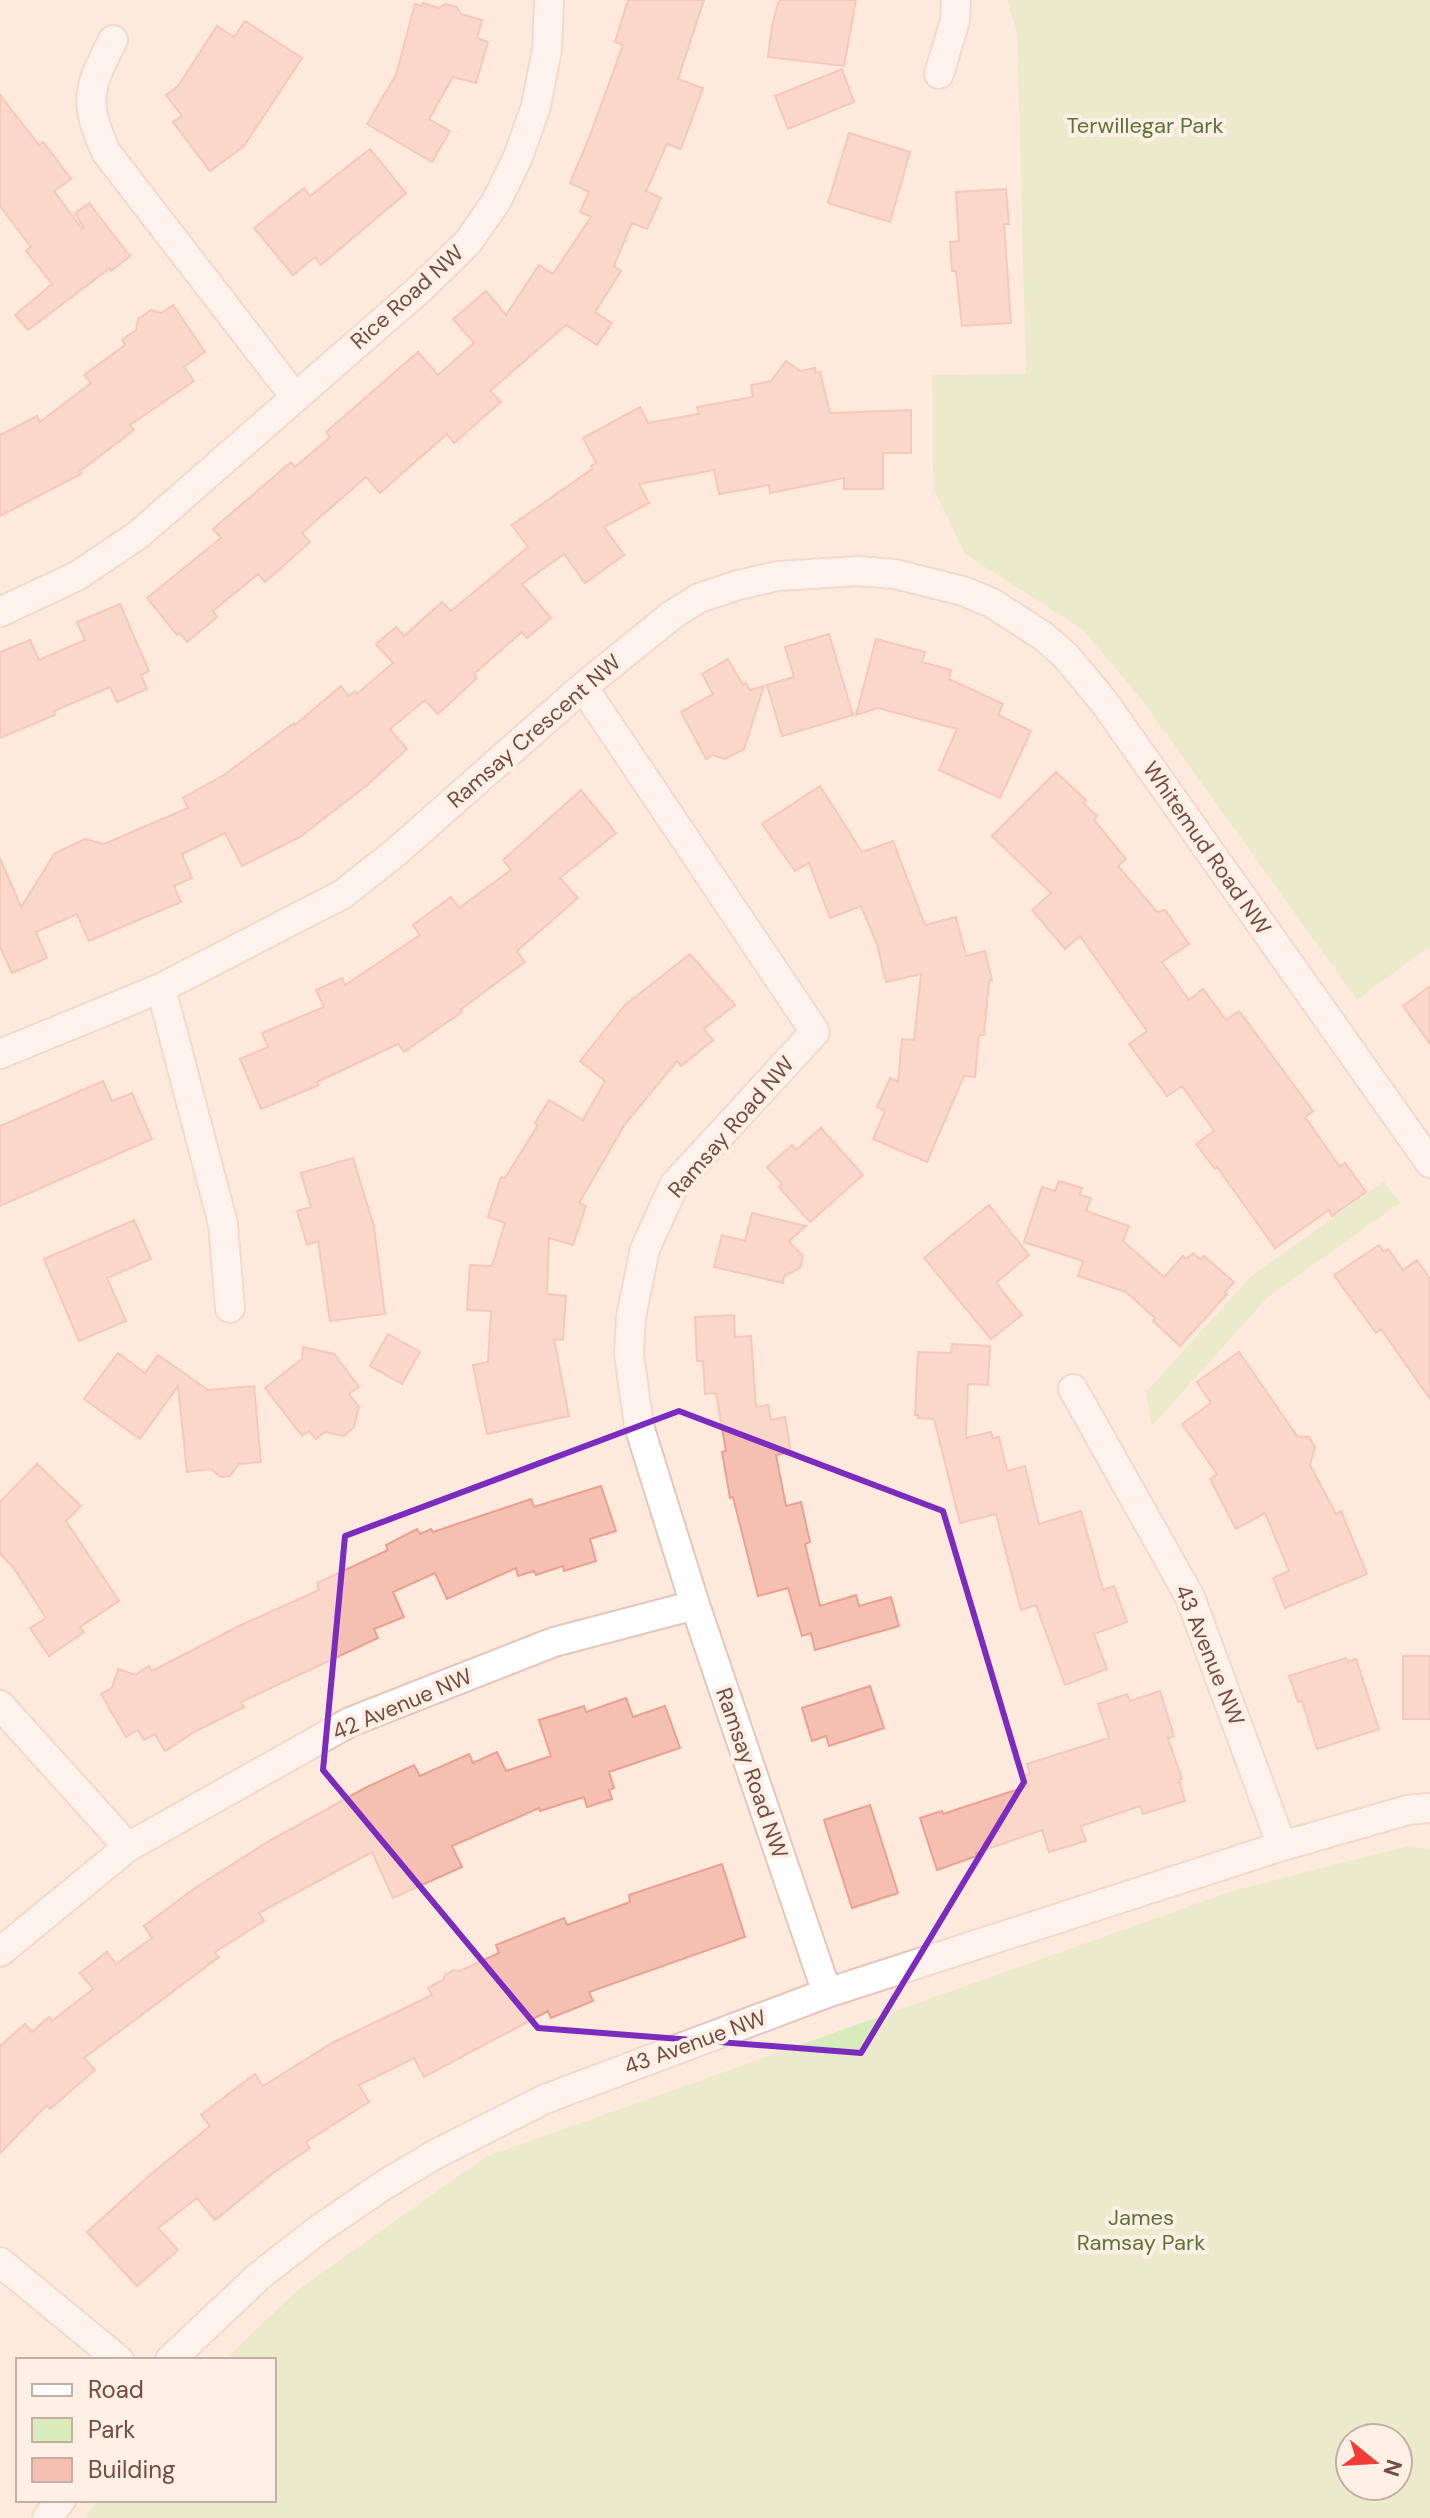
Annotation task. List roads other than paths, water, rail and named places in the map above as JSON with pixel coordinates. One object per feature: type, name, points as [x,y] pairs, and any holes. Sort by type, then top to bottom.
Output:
[{"type":"street","name":"Rice Road NW","points":[[0,612],[47,592],[109,557],[138,535],[444,267],[468,242],[496,202],[518,157],[536,106],[547,50],[549,0]]},
{"type":"street","points":[[939,74],[955,21],[956,0]]},
{"type":"street","points":[[113,40],[95,74],[90,94],[91,114],[106,152],[295,397]]},
{"type":"street","name":"Ramsay Crescent NW","points":[[0,1054],[161,988],[343,894],[396,852],[583,687],[672,615],[699,598],[738,585],[791,575],[857,571],[895,574],[939,583]]},
{"type":"street","name":"Whitemud Road NW","points":[[939,583],[992,603],[1018,618],[1066,656],[1086,678],[1430,1163]]},
{"type":"street","name":"Ramsay Road NW","points":[[583,687],[815,1032],[674,1185],[645,1249],[636,1282],[630,1341],[632,1390],[639,1426],[695,1605],[827,1993]]},
{"type":"street","points":[[161,988],[223,1224],[230,1308]]},
{"type":"street","name":"43 Avenue NW","points":[[1073,1389],[1190,1597],[1282,1846]]},
{"type":"street","name":"42 Avenue NW","points":[[0,1952],[128,1847],[350,1722],[554,1642],[695,1605]]},
{"type":"street","points":[[0,1705],[128,1847]]},
{"type":"street","name":"43 Avenue NW","points":[[172,2358],[258,2277],[318,2230],[434,2155],[489,2125],[559,2093],[827,1993],[1282,1846],[1408,1810],[1430,1808]]},
{"type":"street","points":[[0,2262],[117,2358]]},
{"type":"street","points":[[47,2518],[59,2502]]},
{"type":"park label","name":"Terwillegar Park","points":[[1145,125]]},
{"type":"park label","name":"James Ramsay Park","points":[[1141,2230]]}]
